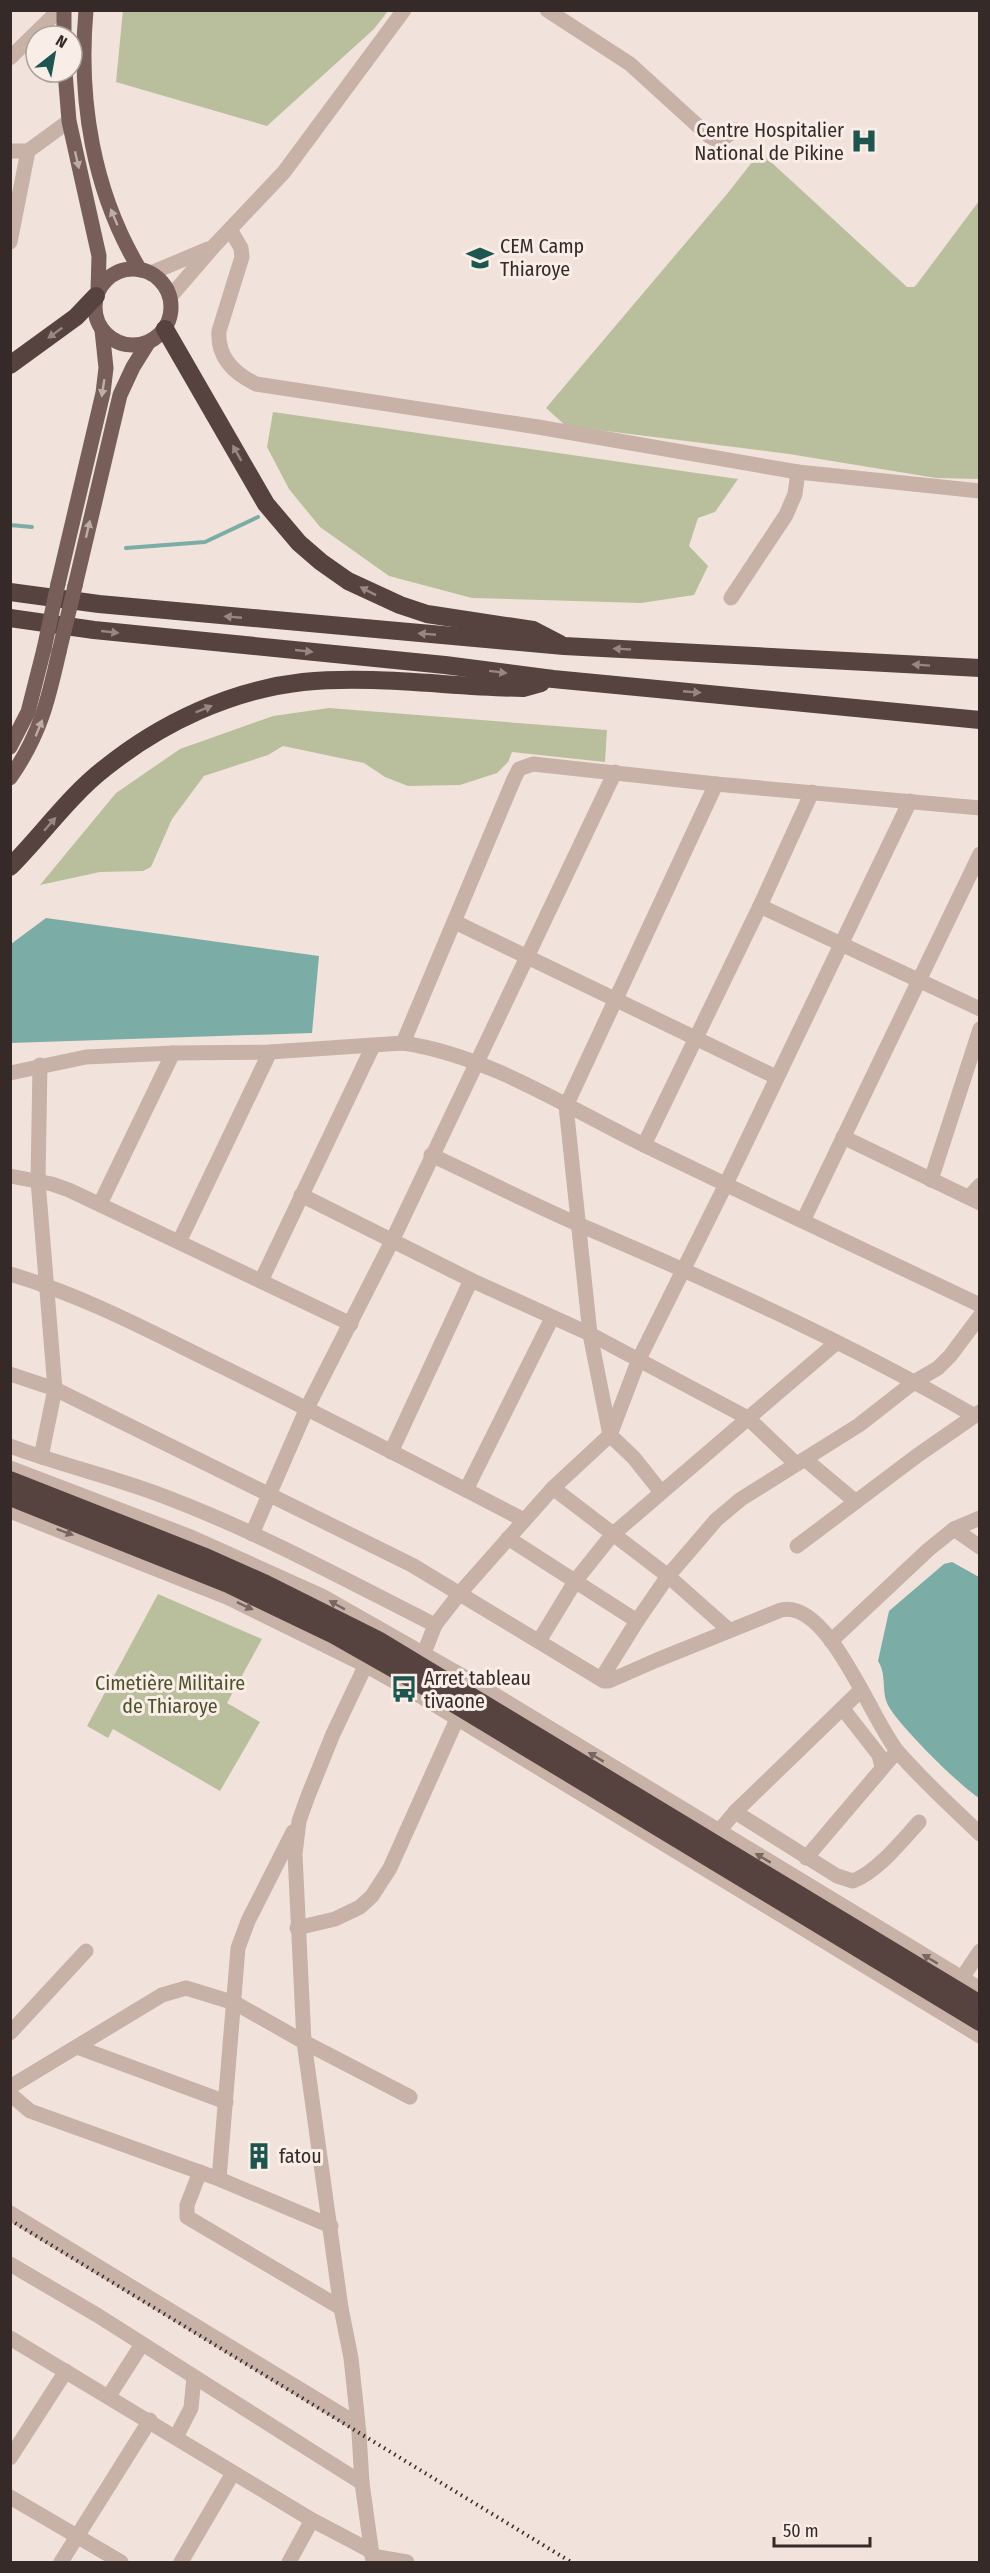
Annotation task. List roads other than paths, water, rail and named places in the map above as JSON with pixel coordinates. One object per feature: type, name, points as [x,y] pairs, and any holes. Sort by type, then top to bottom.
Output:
[{"type":"highway","points":[[10,365],[76,317],[97,294]]},
{"type":"highway","points":[[165,329],[266,504],[299,543],[321,562],[348,581],[400,605],[437,615],[542,632],[564,646]]},
{"type":"highway","points":[[10,592],[99,604],[564,646],[980,668]]},
{"type":"highway","points":[[10,618],[94,630],[445,665],[553,679],[980,720]]},
{"type":"highway","points":[[10,867],[103,769],[149,736],[203,709],[231,699],[303,682],[380,681],[522,688],[553,679]]},
{"type":"highway","points":[[10,1480],[138,1530],[266,1584],[478,1693],[980,2004]]},
{"type":"highway","points":[[10,1497],[228,1584],[367,1660],[980,2022]]},
{"type":"main road","points":[[86,10],[84,48],[86,104],[94,151],[104,189],[123,238],[145,271]]},
{"type":"main road","points":[[10,778],[36,736],[45,713],[58,584],[103,393],[106,368],[102,330],[94,308],[97,294],[98,245],[69,121],[66,84]]},
{"type":"main road","points":[[10,747],[28,712],[75,586],[120,395],[133,367],[148,343],[165,329],[171,313],[170,297],[159,279],[145,271],[130,269],[111,276],[97,294]]},
{"type":"main road","points":[[102,330],[111,339],[123,344],[148,343]]},
{"type":"street","points":[[10,58],[59,10]]},
{"type":"street","points":[[170,297],[303,149],[404,10]]},
{"type":"street","points":[[547,10],[630,64],[709,136],[719,141],[736,130]]},
{"type":"street","points":[[10,151],[28,151],[69,121]]},
{"type":"street","points":[[10,242],[28,151]]},
{"type":"street","points":[[231,231],[241,248],[242,257],[219,331],[219,342],[221,352],[235,372],[256,384],[538,427],[798,472],[980,491]]},
{"type":"street","points":[[145,271],[214,246]]},
{"type":"street","points":[[731,598],[786,515],[795,494],[798,472]]},
{"type":"street","points":[[403,1043],[519,770],[533,764],[716,784],[980,807]]},
{"type":"street","points":[[252,1534],[307,1408],[392,1241],[615,772]]},
{"type":"street","points":[[661,1492],[634,1458],[610,1435],[590,1334],[566,1106],[716,784]]},
{"type":"street","points":[[644,1145],[760,906],[812,792]]},
{"type":"street","points":[[424,1653],[435,1625],[460,1593],[553,1488],[610,1435],[639,1359],[726,1184],[910,801]]},
{"type":"street","points":[[803,1221],[980,854]]},
{"type":"street","points":[[760,906],[980,1009]]},
{"type":"street","points":[[455,922],[776,1077]]},
{"type":"street","points":[[931,1180],[980,1029]]},
{"type":"street","points":[[10,1073],[86,1057],[173,1053],[270,1052],[403,1043],[448,1053],[476,1063],[980,1305]]},
{"type":"street","points":[[261,1281],[373,1046]]},
{"type":"street","points":[[179,1242],[270,1052]]},
{"type":"street","points":[[100,1204],[173,1053]]},
{"type":"street","points":[[40,1065],[38,1181],[55,1389],[41,1457]]},
{"type":"street","points":[[843,1137],[974,1200],[980,1185]]},
{"type":"street","points":[[431,1155],[578,1224],[683,1268],[976,1414],[797,1546]]},
{"type":"street","points":[[10,1176],[69,1190],[351,1324]]},
{"type":"street","points":[[301,1195],[471,1280],[590,1334],[748,1418],[801,1462],[856,1502]]},
{"type":"street","points":[[10,1274],[96,1304],[307,1408],[524,1520]]},
{"type":"street","points":[[391,1452],[471,1280]]},
{"type":"street","points":[[601,1679],[668,1576],[716,1520],[741,1499],[871,1417],[914,1382],[938,1368],[980,1316]]},
{"type":"street","points":[[466,1490],[552,1318]]},
{"type":"street","points":[[539,1641],[576,1580],[612,1535],[836,1343]]},
{"type":"street","points":[[10,1374],[55,1389],[412,1565],[601,1679],[609,1681],[729,1630],[781,1610],[794,1609],[811,1618],[831,1641],[897,1751],[980,1834]]},
{"type":"street","points":[[10,1446],[171,1498],[252,1534],[435,1625]]},
{"type":"street","points":[[10,1468],[191,1537],[322,1596],[424,1653],[478,1693],[719,1831],[980,1989]]},
{"type":"street","points":[[553,1488],[668,1576],[729,1630]]},
{"type":"street","points":[[10,1511],[229,1598],[367,1660],[457,1719],[980,2036]]},
{"type":"street","points":[[831,1641],[954,1529],[980,1518]]},
{"type":"street","points":[[954,1529],[980,1547]]},
{"type":"street","points":[[508,1538],[637,1621]]},
{"type":"street","points":[[219,2179],[238,1948],[241,1935],[299,1821],[333,1734],[367,1660]]},
{"type":"street","points":[[719,1831],[735,1812],[861,1689]]},
{"type":"street","points":[[843,1709],[879,1755],[882,1767]]},
{"type":"street","points":[[297,1928],[334,1918],[360,1907],[372,1896],[390,1868],[457,1719]]},
{"type":"street","points":[[806,1858],[897,1751]]},
{"type":"street","points":[[735,1812],[806,1858],[837,1876],[853,1881],[863,1876],[897,1847],[919,1822]]},
{"type":"street","points":[[299,1821],[295,1854],[304,2042],[341,2308],[351,2358],[362,2483],[372,2557]]},
{"type":"street","points":[[10,2034],[86,1951]]},
{"type":"street","points":[[962,1978],[980,1951]]},
{"type":"street","points":[[10,2087],[162,1995],[176,1989],[186,1988],[235,2003],[410,2097]]},
{"type":"street","points":[[77,2047],[226,2102]]},
{"type":"street","points":[[10,2094],[30,2111],[219,2179],[331,2226]]},
{"type":"street","points":[[200,2172],[188,2205],[187,2217],[341,2308]]},
{"type":"street","points":[[313,2218],[327,2197]]},
{"type":"street","points":[[10,2212],[357,2424]]},
{"type":"street","points":[[10,2264],[45,2283],[362,2483]]},
{"type":"street","points":[[10,2338],[150,2420],[372,2557],[407,2562]]},
{"type":"street","points":[[109,2396],[142,2344]]},
{"type":"street","points":[[10,2458],[66,2371]]},
{"type":"street","points":[[176,2437],[191,2408],[194,2377]]},
{"type":"street","points":[[191,2408],[221,2395]]},
{"type":"street","points":[[61,2562],[150,2420]]},
{"type":"street","points":[[181,2562],[233,2473]]},
{"type":"street","points":[[10,2497],[121,2562]]},
{"type":"street","points":[[289,2562],[312,2520]]},
{"type":"water","points":[[46,918],[319,956],[312,1033],[11,1043],[11,944]]},
{"type":"water","points":[[952,1562],[979,1577],[979,1798],[930,1754],[894,1714],[886,1700],[881,1666],[878,1661],[889,1611],[944,1564]]},
{"type":"waterway","points":[[126,548],[205,542],[258,517]]},
{"type":"waterway","points":[[10,525],[32,527]]},
{"type":"railway","points":[[10,2220],[571,2562]]},
{"type":"place","name":"Centre Hospitalier National de Pikine","points":[[864,141]]},
{"type":"place","name":"CEM Camp Thiaroye","points":[[480,258]]},
{"type":"place","name":"Arret tableau tivaone","points":[[404,1689]]},
{"type":"place","name":"fatou","points":[[259,2156]]},
{"type":"park label","name":"Cimetière Militaire de Thiaroye","points":[[170,1694]]}]
